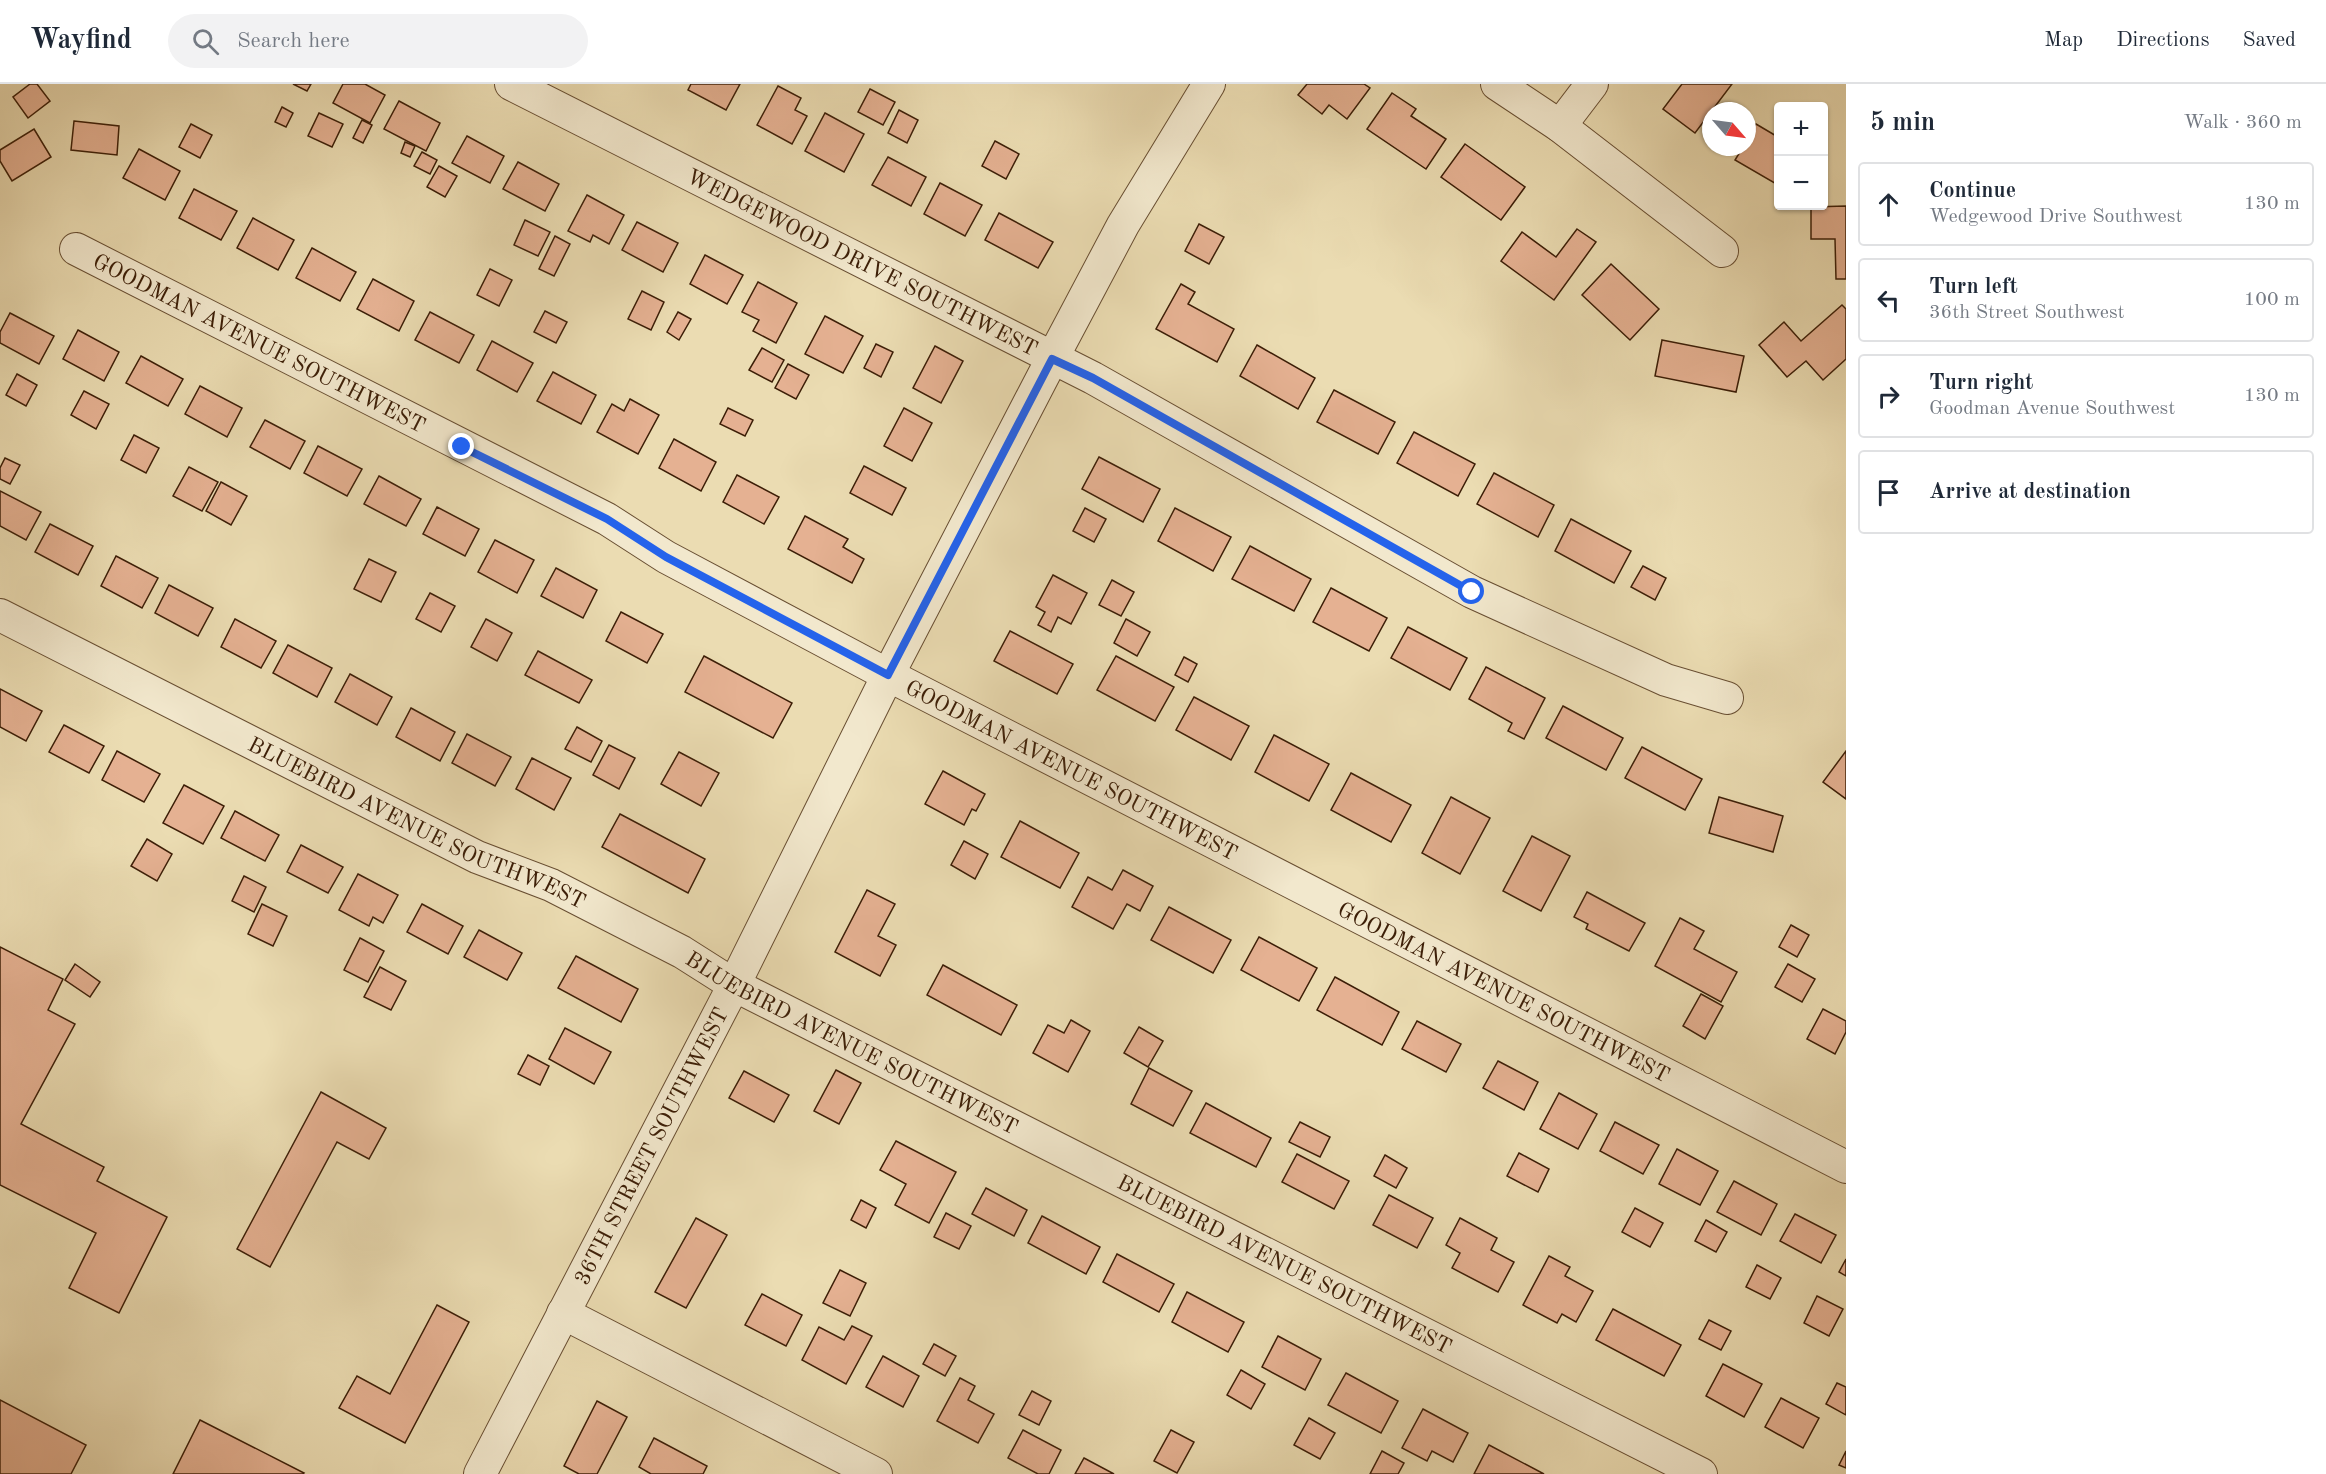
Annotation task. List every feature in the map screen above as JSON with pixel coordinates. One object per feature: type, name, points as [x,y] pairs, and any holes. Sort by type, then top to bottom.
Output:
[{"type":"street","name":"WEDGEWOOD DRIVE SOUTHWEST","points":[[511,84],[1093,378],[1472,592],[1666,680],[1727,698]]},
{"type":"street","name":"36TH STREET SOUTHWEST","points":[[480,1474],[734,985],[888,675],[1052,359],[1123,225],[1209,84]]},
{"type":"street","points":[[1497,84],[1560,126],[1722,251]]},
{"type":"street","points":[[1560,126],[1592,84]]},
{"type":"street","name":"GOODMAN AVENUE SOUTHWEST","points":[[76,249],[607,519],[666,557],[888,675],[1846,1167]]},
{"type":"street","name":"BLUEBIRD AVENUE SOUTHWEST","points":[[0,615],[477,857],[551,885],[682,952],[734,985],[1701,1474]]},
{"type":"street","points":[[563,1313],[876,1474]]},
{"type":"building","points":[[30,84],[37,84],[50,101],[28,118],[13,97]]},
{"type":"building","points":[[293,84],[311,84],[307,91]]},
{"type":"building","points":[[343,84],[365,84],[385,95],[370,123],[333,103]]},
{"type":"building","points":[[691,84],[740,84],[726,110],[688,90]]},
{"type":"building","points":[[1307,84],[1364,84],[1370,88],[1347,119],[1329,105],[1322,114],[1298,95]]},
{"type":"building","points":[[1682,84],[1732,84],[1718,102],[1702,102],[1702,124],[1695,133],[1663,109]]},
{"type":"building","points":[[778,86],[801,98],[795,110],[807,116],[792,144],[757,125]]},
{"type":"building","points":[[870,89],[895,102],[883,125],[858,112]]},
{"type":"building","points":[[1392,93],[1416,109],[1411,116],[1446,139],[1426,169],[1367,129]]},
{"type":"building","points":[[399,101],[440,123],[426,151],[384,129]]},
{"type":"building","points":[[282,107],[293,113],[286,127],[275,122]]},
{"type":"building","points":[[899,110],[918,120],[907,143],[888,133]]},
{"type":"building","points":[[319,113],[343,124],[332,147],[308,136]]},
{"type":"building","points":[[825,113],[864,134],[844,172],[805,151]]},
{"type":"building","points":[[362,120],[372,125],[363,143],[353,138]]},
{"type":"building","points":[[74,121],[119,126],[117,155],[71,150]]},
{"type":"building","points":[[191,124],[212,135],[200,158],[179,147]]},
{"type":"building","points":[[1756,124],[1774,135],[1774,183],[1735,160],[1737,156],[1756,156]]},
{"type":"building","points":[[34,129],[51,157],[12,181],[0,161],[0,150]]},
{"type":"building","points":[[467,136],[504,156],[490,183],[452,163]]},
{"type":"building","points":[[995,141],[1019,154],[1006,179],[982,166]]},
{"type":"building","points":[[405,142],[415,146],[410,157],[401,153]]},
{"type":"building","points":[[1465,144],[1525,187],[1501,220],[1441,177]]},
{"type":"building","points":[[139,149],[180,171],[165,200],[123,178]]},
{"type":"building","points":[[422,152],[437,160],[430,174],[414,166]]},
{"type":"building","points":[[888,157],[926,177],[911,206],[872,185]]},
{"type":"building","points":[[518,162],[559,184],[545,211],[503,189]]},
{"type":"building","points":[[439,166],[457,176],[445,197],[427,187]]},
{"type":"building","points":[[940,183],[982,205],[965,236],[924,214]]},
{"type":"building","points":[[194,189],[237,211],[221,240],[179,218]]},
{"type":"building","points":[[587,195],[624,215],[609,244],[593,235],[590,242],[568,231]]},
{"type":"building","points":[[1846,206],[1846,279],[1836,279],[1835,239],[1811,239],[1811,210],[1828,210],[1828,207]]},
{"type":"building","points":[[999,213],[1053,242],[1038,268],[985,240]]},
{"type":"building","points":[[253,218],[294,240],[278,270],[237,248]]},
{"type":"building","points":[[525,220],[550,232],[538,256],[514,245]]},
{"type":"building","points":[[637,222],[678,243],[663,272],[622,250]]},
{"type":"building","points":[[1199,224],[1224,237],[1209,264],[1185,251]]},
{"type":"building","points":[[1577,229],[1596,242],[1554,300],[1501,261],[1522,232],[1556,257]]},
{"type":"building","points":[[555,236],[570,244],[554,276],[539,269]]},
{"type":"building","points":[[312,248],[356,272],[340,301],[296,278]]},
{"type":"building","points":[[705,255],[743,275],[727,304],[690,284]]},
{"type":"building","points":[[1611,264],[1659,309],[1630,340],[1582,295]]},
{"type":"building","points":[[490,269],[512,280],[499,306],[477,295]]},
{"type":"building","points":[[373,279],[414,301],[399,331],[357,309]]},
{"type":"building","points":[[758,282],[797,303],[776,343],[753,331],[759,320],[742,312]]},
{"type":"building","points":[[1181,284],[1195,292],[1188,304],[1234,329],[1217,362],[1156,329]]},
{"type":"building","points":[[642,291],[664,302],[651,330],[628,319]]},
{"type":"building","points":[[1842,305],[1846,309],[1846,359],[1823,380],[1806,361],[1787,377],[1759,345],[1784,322],[1801,341]]},
{"type":"building","points":[[545,311],[567,322],[556,343],[534,332]]},
{"type":"building","points":[[430,312],[474,335],[459,363],[415,340]]},
{"type":"building","points":[[678,312],[691,319],[679,340],[667,332]]},
{"type":"building","points":[[10,313],[54,336],[39,364],[0,343],[0,332]]},
{"type":"building","points":[[825,316],[863,336],[843,373],[805,354]]},
{"type":"building","points":[[78,330],[119,352],[104,381],[63,359]]},
{"type":"building","points":[[1662,340],[1744,356],[1736,392],[1655,376]]},
{"type":"building","points":[[492,341],[533,363],[517,392],[477,370]]},
{"type":"building","points":[[876,344],[893,352],[881,377],[864,368]]},
{"type":"building","points":[[1257,345],[1315,378],[1298,409],[1240,376]]},
{"type":"building","points":[[935,346],[963,361],[941,403],[913,388]]},
{"type":"building","points":[[762,348],[784,360],[772,382],[749,370]]},
{"type":"building","points":[[141,356],[183,379],[168,406],[126,383]]},
{"type":"building","points":[[788,364],[809,375],[796,399],[775,388]]},
{"type":"building","points":[[553,372],[596,395],[581,424],[537,401]]},
{"type":"building","points":[[17,374],[37,385],[26,406],[6,395]]},
{"type":"building","points":[[200,386],[242,408],[227,437],[185,414]]},
{"type":"building","points":[[1334,390],[1395,422],[1378,454],[1317,422]]},
{"type":"building","points":[[84,391],[109,404],[96,429],[71,415]]},
{"type":"building","points":[[630,399],[659,415],[638,454],[597,432],[612,404],[624,411]]},
{"type":"building","points":[[728,408],[753,420],[745,436],[720,424]]},
{"type":"building","points":[[904,408],[932,423],[912,461],[884,446]]},
{"type":"building","points":[[265,420],[305,441],[290,469],[250,447]]},
{"type":"building","points":[[1414,432],[1475,464],[1458,496],[1397,463]]},
{"type":"building","points":[[134,435],[159,448],[146,473],[121,460]]},
{"type":"building","points":[[674,439],[716,462],[701,491],[659,468]]},
{"type":"building","points":[[318,446],[362,469],[347,496],[304,473]]},
{"type":"building","points":[[1099,457],[1160,489],[1143,522],[1082,489]]},
{"type":"building","points":[[5,458],[20,465],[10,484],[0,479],[0,468]]},
{"type":"building","points":[[864,466],[906,488],[892,515],[850,493]]},
{"type":"building","points":[[189,467],[218,482],[202,511],[173,496]]},
{"type":"building","points":[[1494,473],[1554,505],[1538,537],[1477,504]]},
{"type":"building","points":[[737,475],[779,497],[764,524],[723,502]]},
{"type":"building","points":[[379,476],[421,499],[406,526],[364,504]]},
{"type":"building","points":[[221,482],[247,496],[231,525],[206,511]]},
{"type":"building","points":[[0,491],[41,512],[26,540],[0,526]]},
{"type":"building","points":[[437,507],[479,529],[465,556],[423,534]]},
{"type":"building","points":[[1085,508],[1106,519],[1094,542],[1073,531]]},
{"type":"building","points":[[1175,508],[1231,537],[1213,571],[1158,541]]},
{"type":"building","points":[[805,516],[848,539],[843,547],[864,559],[852,583],[788,549]]},
{"type":"building","points":[[1571,519],[1631,551],[1614,583],[1555,551]]},
{"type":"building","points":[[50,524],[93,546],[78,575],[35,552]]},
{"type":"building","points":[[495,540],[534,560],[517,593],[478,572]]},
{"type":"building","points":[[1250,546],[1311,579],[1294,611],[1232,579]]},
{"type":"building","points":[[116,556],[158,578],[142,608],[101,586]]},
{"type":"building","points":[[369,559],[396,572],[381,602],[354,589]]},
{"type":"building","points":[[1643,566],[1666,578],[1655,600],[1631,587]]},
{"type":"building","points":[[556,568],[597,590],[583,618],[541,596]]},
{"type":"building","points":[[1053,575],[1087,593],[1071,624],[1058,617],[1051,632],[1038,625],[1045,612],[1036,607]]},
{"type":"building","points":[[1112,580],[1134,592],[1121,616],[1099,605]]},
{"type":"building","points":[[169,585],[213,608],[198,636],[155,613]]},
{"type":"building","points":[[1331,588],[1387,618],[1369,651],[1313,622]]},
{"type":"building","points":[[430,593],[455,606],[441,632],[416,619]]},
{"type":"building","points":[[621,612],[663,634],[647,663],[606,641]]},
{"type":"building","points":[[235,619],[276,641],[261,668],[221,647]]},
{"type":"building","points":[[486,619],[512,633],[497,661],[471,647]]},
{"type":"building","points":[[1126,619],[1150,632],[1137,656],[1114,643]]},
{"type":"building","points":[[1408,627],[1467,658],[1450,690],[1391,658]]},
{"type":"building","points":[[1010,631],[1073,664],[1057,694],[994,661]]},
{"type":"building","points":[[288,645],[332,668],[317,697],[273,673]]},
{"type":"building","points":[[538,651],[592,680],[579,703],[525,675]]},
{"type":"building","points":[[704,656],[792,703],[773,738],[685,692]]},
{"type":"building","points":[[1116,656],[1174,687],[1155,721],[1097,690]]},
{"type":"building","points":[[1184,657],[1197,664],[1188,682],[1175,675]]},
{"type":"building","points":[[1486,667],[1545,698],[1524,739],[1508,731],[1512,723],[1469,699]]},
{"type":"building","points":[[350,674],[392,697],[377,725],[335,702]]},
{"type":"building","points":[[0,689],[42,711],[26,741],[0,727]]},
{"type":"building","points":[[1194,697],[1249,726],[1231,760],[1176,730]]},
{"type":"building","points":[[1563,706],[1623,738],[1606,770],[1546,738]]},
{"type":"building","points":[[411,708],[455,732],[440,761],[396,737]]},
{"type":"building","points":[[64,725],[104,746],[89,773],[49,752]]},
{"type":"building","points":[[577,727],[602,741],[591,762],[565,749]]},
{"type":"building","points":[[467,734],[511,757],[495,786],[452,763]]},
{"type":"building","points":[[1274,735],[1329,764],[1309,801],[1255,772]]},
{"type":"building","points":[[609,745],[635,758],[619,789],[593,775]]},
{"type":"building","points":[[1642,747],[1702,779],[1685,810],[1625,778]]},
{"type":"building","points":[[117,751],[160,774],[144,802],[102,780]]},
{"type":"building","points":[[1846,751],[1846,799],[1823,782]]},
{"type":"building","points":[[679,752],[719,773],[701,806],[661,784]]},
{"type":"building","points":[[532,758],[571,778],[554,810],[516,789]]},
{"type":"building","points":[[943,771],[985,794],[976,811],[972,809],[964,825],[925,804]]},
{"type":"building","points":[[1351,773],[1411,805],[1391,842],[1331,810]]},
{"type":"building","points":[[184,785],[224,806],[203,844],[163,823]]},
{"type":"building","points":[[1451,797],[1490,818],[1460,874],[1422,853]]},
{"type":"building","points":[[1719,797],[1783,816],[1773,852],[1709,833]]},
{"type":"building","points":[[235,811],[279,835],[265,861],[221,838]]},
{"type":"building","points":[[620,814],[705,859],[688,893],[602,847]]},
{"type":"building","points":[[1020,821],[1079,853],[1060,888],[1001,857]]},
{"type":"building","points":[[1532,836],[1570,856],[1541,911],[1503,891]]},
{"type":"building","points":[[147,839],[172,854],[157,881],[131,866]]},
{"type":"building","points":[[964,841],[988,854],[975,879],[951,865]]},
{"type":"building","points":[[301,845],[343,867],[328,893],[287,872]]},
{"type":"building","points":[[1123,870],[1153,886],[1140,911],[1127,904],[1113,929],[1072,907],[1088,877],[1112,890]]},
{"type":"building","points":[[358,874],[398,895],[383,923],[373,917],[369,926],[339,910]]},
{"type":"building","points":[[244,876],[266,887],[254,912],[232,901]]},
{"type":"building","points":[[867,890],[895,904],[878,936],[896,945],[880,976],[835,952]]},
{"type":"building","points":[[1587,892],[1645,923],[1629,951],[1586,929],[1588,924],[1574,917]]},
{"type":"building","points":[[262,904],[287,916],[273,946],[248,934]]},
{"type":"building","points":[[422,904],[463,926],[448,954],[407,932]]},
{"type":"building","points":[[1169,907],[1231,940],[1213,973],[1151,940]]},
{"type":"building","points":[[1680,918],[1704,931],[1694,949],[1737,972],[1721,1002],[1655,966]]},
{"type":"building","points":[[1791,925],[1809,935],[1797,957],[1779,947]]},
{"type":"building","points":[[479,930],[522,953],[507,980],[464,957]]},
{"type":"building","points":[[1259,937],[1317,968],[1299,1001],[1241,970]]},
{"type":"building","points":[[360,938],[384,951],[368,982],[344,970]]},
{"type":"building","points":[[0,947],[63,979],[48,1010],[75,1024],[21,1124],[104,1167],[97,1181],[167,1217],[119,1313],[69,1288],[96,1233],[0,1185]]},
{"type":"building","points":[[576,956],[638,989],[621,1022],[558,988]]},
{"type":"building","points":[[75,964],[100,982],[90,997],[65,980]]},
{"type":"building","points":[[1788,964],[1815,979],[1802,1002],[1775,987]]},
{"type":"building","points":[[943,965],[1017,1005],[1001,1035],[927,995]]},
{"type":"building","points":[[380,967],[406,981],[391,1010],[364,997]]},
{"type":"building","points":[[1335,977],[1399,1012],[1382,1045],[1317,1010]]},
{"type":"building","points":[[1701,994],[1723,1006],[1705,1039],[1683,1026]]},
{"type":"building","points":[[1823,1009],[1846,1021],[1846,1032],[1835,1054],[1807,1039]]},
{"type":"building","points":[[1071,1020],[1090,1031],[1068,1072],[1033,1053],[1048,1025],[1064,1033]]},
{"type":"building","points":[[1417,1021],[1461,1044],[1446,1072],[1402,1049]]},
{"type":"building","points":[[1139,1027],[1163,1041],[1148,1067],[1124,1053]]},
{"type":"building","points":[[565,1028],[611,1052],[594,1084],[549,1059]]},
{"type":"building","points":[[528,1055],[549,1066],[540,1085],[518,1074]]},
{"type":"building","points":[[1498,1061],[1538,1082],[1524,1110],[1483,1088]]},
{"type":"building","points":[[1149,1068],[1192,1091],[1173,1126],[1131,1104]]},
{"type":"building","points":[[836,1070],[861,1083],[839,1124],[814,1111]]},
{"type":"building","points":[[744,1071],[789,1095],[774,1122],[729,1098]]},
{"type":"building","points":[[321,1092],[386,1128],[369,1159],[337,1142],[270,1267],[237,1249]]},
{"type":"building","points":[[1559,1093],[1597,1114],[1578,1149],[1540,1129]]},
{"type":"building","points":[[1206,1103],[1271,1138],[1256,1167],[1190,1133]]},
{"type":"building","points":[[1300,1122],[1330,1137],[1320,1157],[1289,1142]]},
{"type":"building","points":[[1615,1122],[1659,1145],[1643,1174],[1600,1151]]},
{"type":"building","points":[[896,1141],[956,1172],[929,1223],[895,1205],[906,1184],[880,1170]]},
{"type":"building","points":[[1677,1149],[1718,1171],[1700,1205],[1659,1184]]},
{"type":"building","points":[[1519,1153],[1549,1169],[1538,1192],[1507,1176]]},
{"type":"building","points":[[1297,1154],[1349,1181],[1334,1209],[1282,1182]]},
{"type":"building","points":[[1385,1155],[1407,1168],[1396,1188],[1374,1176]]},
{"type":"building","points":[[1734,1181],[1777,1204],[1761,1235],[1717,1212]]},
{"type":"building","points":[[986,1188],[1027,1210],[1014,1236],[972,1214]]},
{"type":"building","points":[[1389,1195],[1433,1218],[1417,1248],[1373,1225]]},
{"type":"building","points":[[861,1200],[876,1208],[866,1228],[851,1220]]},
{"type":"building","points":[[1635,1208],[1663,1223],[1650,1247],[1622,1232]]},
{"type":"building","points":[[946,1213],[971,1226],[959,1249],[934,1237]]},
{"type":"building","points":[[1795,1214],[1836,1235],[1821,1263],[1780,1241]]},
{"type":"building","points":[[1042,1216],[1100,1247],[1086,1274],[1028,1243]]},
{"type":"building","points":[[696,1218],[727,1235],[686,1308],[655,1292]]},
{"type":"building","points":[[1460,1218],[1497,1238],[1491,1250],[1514,1262],[1498,1292],[1452,1268],[1460,1253],[1446,1245]]},
{"type":"building","points":[[1706,1220],[1727,1232],[1716,1252],[1695,1241]]},
{"type":"building","points":[[1117,1254],[1174,1284],[1159,1312],[1103,1282]]},
{"type":"building","points":[[1549,1256],[1570,1267],[1565,1276],[1593,1291],[1576,1322],[1562,1314],[1557,1323],[1523,1305]]},
{"type":"building","points":[[1846,1259],[1846,1276],[1839,1272]]},
{"type":"building","points":[[1757,1265],[1781,1278],[1770,1299],[1746,1287]]},
{"type":"building","points":[[840,1270],[866,1283],[850,1316],[823,1303]]},
{"type":"building","points":[[1187,1292],[1244,1322],[1228,1352],[1172,1322]]},
{"type":"building","points":[[762,1294],[802,1315],[786,1346],[745,1325]]},
{"type":"building","points":[[1817,1296],[1843,1309],[1829,1336],[1804,1323]]},
{"type":"building","points":[[437,1305],[469,1322],[405,1443],[339,1408],[357,1376],[390,1394]]},
{"type":"building","points":[[1613,1309],[1681,1345],[1664,1376],[1596,1340]]},
{"type":"building","points":[[1709,1320],[1731,1331],[1721,1350],[1699,1339]]},
{"type":"building","points":[[852,1326],[872,1336],[846,1384],[802,1360],[819,1327],[844,1340]]},
{"type":"building","points":[[1278,1336],[1321,1359],[1305,1390],[1262,1367]]},
{"type":"building","points":[[934,1344],[956,1356],[945,1376],[923,1364]]},
{"type":"building","points":[[883,1356],[919,1376],[903,1407],[866,1387]]},
{"type":"building","points":[[1723,1364],[1762,1384],[1744,1417],[1706,1396]]},
{"type":"building","points":[[1241,1370],[1265,1384],[1251,1409],[1227,1395]]},
{"type":"building","points":[[1346,1373],[1398,1401],[1381,1433],[1328,1405]]},
{"type":"building","points":[[960,1378],[975,1386],[968,1400],[994,1414],[978,1443],[937,1421]]},
{"type":"building","points":[[1837,1383],[1846,1387],[1846,1415],[1826,1404]]},
{"type":"building","points":[[1032,1391],[1051,1401],[1039,1425],[1019,1415]]},
{"type":"building","points":[[1781,1398],[1819,1418],[1803,1448],[1765,1427]]},
{"type":"building","points":[[0,1400],[86,1445],[71,1474],[0,1474]]},
{"type":"building","points":[[597,1401],[627,1417],[597,1474],[579,1474],[564,1466]]},
{"type":"building","points":[[1423,1409],[1468,1433],[1453,1462],[1432,1451],[1427,1461],[1402,1448]]},
{"type":"building","points":[[1309,1418],[1335,1433],[1320,1459],[1294,1445]]},
{"type":"building","points":[[200,1420],[304,1473],[173,1474]]},
{"type":"building","points":[[1023,1430],[1061,1450],[1049,1474],[1038,1474],[1008,1458]]},
{"type":"building","points":[[1171,1430],[1194,1442],[1177,1473],[1154,1461]]},
{"type":"building","points":[[654,1438],[707,1466],[703,1474],[651,1474],[639,1467]]},
{"type":"building","points":[[1489,1445],[1544,1474],[1474,1474]]},
{"type":"building","points":[[1382,1451],[1404,1463],[1398,1474],[1370,1474]]},
{"type":"building","points":[[1846,1451],[1846,1468],[1839,1465]]},
{"type":"building","points":[[1084,1458],[1114,1474],[1075,1474]]},
{"type":"route","points":[[462,447],[607,519],[666,557],[888,675],[1052,359],[1093,378],[1472,592]]}]
